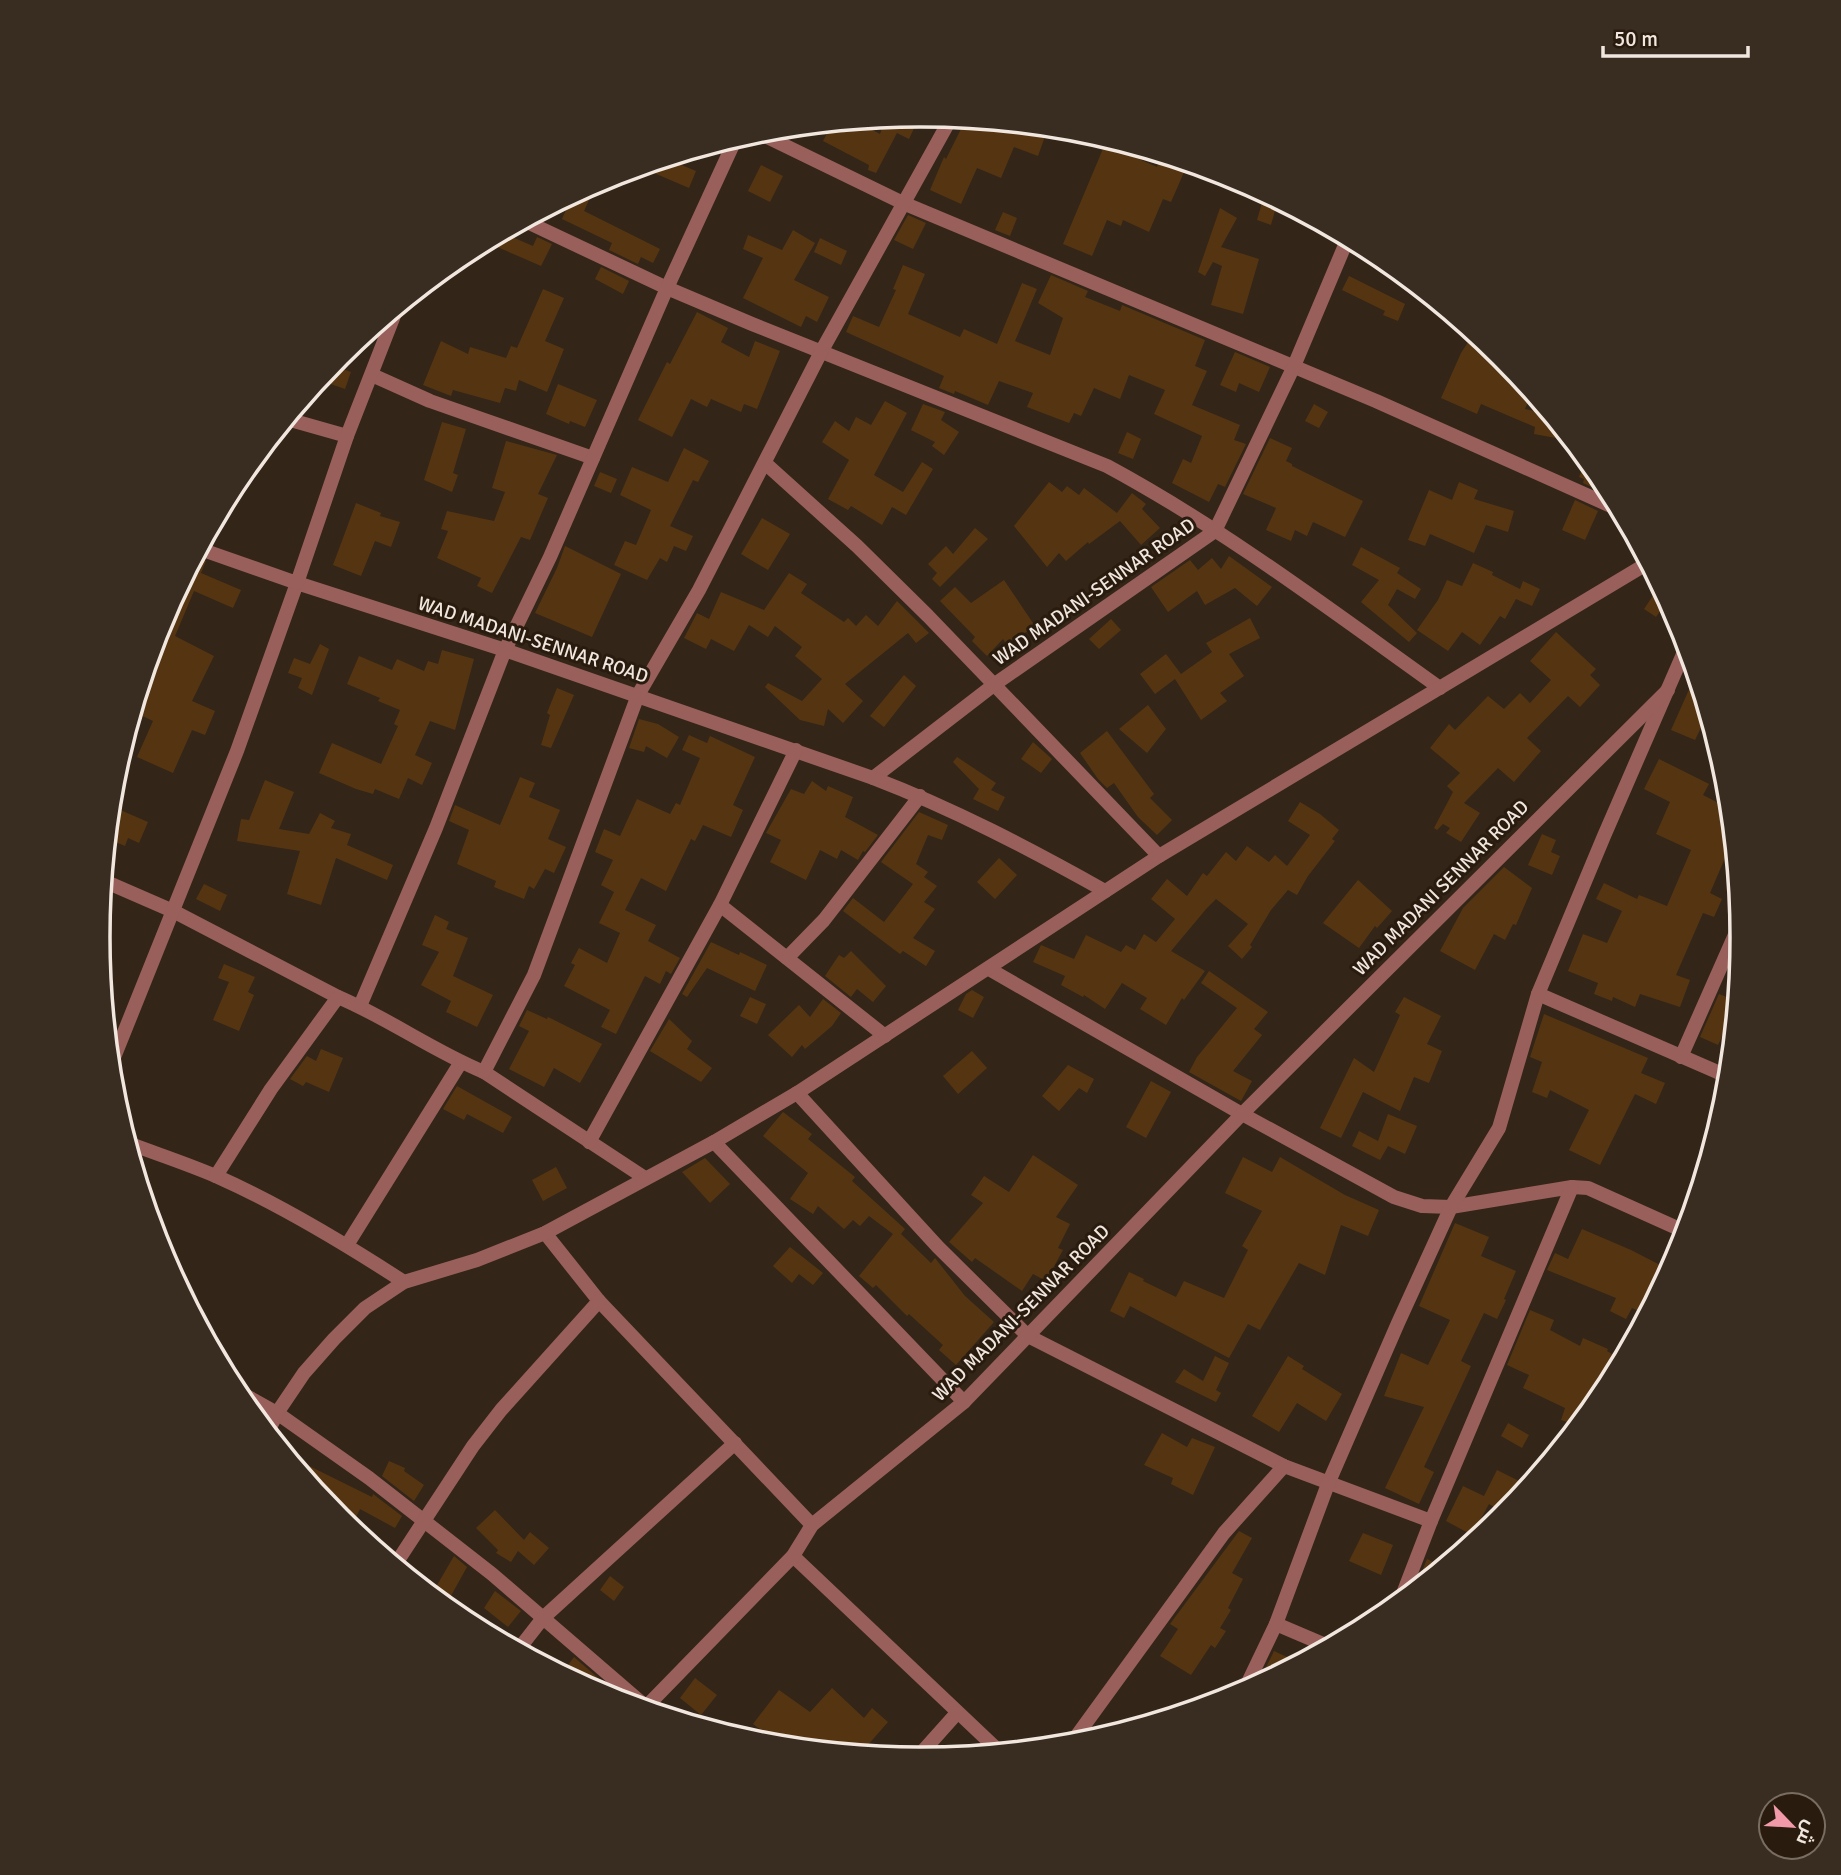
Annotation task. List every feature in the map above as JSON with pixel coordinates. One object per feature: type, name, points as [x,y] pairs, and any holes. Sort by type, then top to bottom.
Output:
[{"type":"street","points":[[484,1072],[534,975],[638,695],[699,590],[821,352],[945,128]]},
{"type":"street","points":[[775,141],[903,203],[1376,401],[1604,503]]},
{"type":"street","points":[[360,1006],[436,828],[505,650],[550,557],[730,150]]},
{"type":"street","points":[[535,226],[667,288],[1107,466],[1156,492],[1215,531],[1440,688]]},
{"type":"street","name":"WAD MADANI-SENNAR ROAD","points":[[873,778],[995,684],[1215,531],[1294,366],[1344,247]]},
{"type":"street","points":[[118,1048],[237,751],[347,436],[391,324]]},
{"type":"street","points":[[372,375],[430,401],[593,458]]},
{"type":"street","points":[[296,422],[347,436]]},
{"type":"street","points":[[765,464],[857,546],[995,684],[1160,856]]},
{"type":"street","name":"WAD MADANI-SENNAR ROAD","points":[[208,552],[638,695],[873,778],[920,796],[1020,843],[1105,891]]},
{"type":"street","points":[[272,1423],[304,1373],[334,1339],[365,1308],[404,1282],[477,1260],[545,1233],[714,1142],[797,1093],[1160,856],[1641,567]]},
{"type":"street","points":[[1251,1677],[1276,1624],[1328,1484],[1451,1207],[1499,1128],[1538,995],[1681,659]]},
{"type":"street","name":"WAD MADANI SENNAR ROAD","points":[[1242,1114],[1668,690]]},
{"type":"street","points":[[589,1142],[720,905],[796,750]]},
{"type":"street","points":[[787,958],[824,920],[920,796]]},
{"type":"street","points":[[112,884],[173,911],[484,1072],[645,1178]]},
{"type":"street","points":[[720,905],[885,1036]]},
{"type":"street","points":[[1681,1057],[1731,944]]},
{"type":"street","points":[[989,969],[1242,1114],[1394,1196],[1422,1206],[1451,1207],[1573,1187],[1588,1188],[1677,1228]]},
{"type":"street","points":[[1538,995],[1719,1073]]},
{"type":"street","points":[[216,1176],[271,1089],[338,997]]},
{"type":"street","points":[[347,1245],[461,1062]]},
{"type":"street","points":[[797,1093],[938,1247],[1028,1336],[1284,1466],[1430,1521]]},
{"type":"street","name":"WAD MADANI-SENNAR ROAD","points":[[653,1702],[793,1556],[812,1525],[964,1402],[1242,1114]]},
{"type":"street","points":[[714,1142],[964,1402]]},
{"type":"street","points":[[138,1147],[216,1176],[288,1211],[404,1282]]},
{"type":"street","points":[[1406,1586],[1430,1521],[1573,1187]]},
{"type":"street","points":[[545,1233],[599,1301],[812,1525]]},
{"type":"street","points":[[400,1558],[473,1446],[501,1410],[599,1301]]},
{"type":"street","name":"WAD MADANI-SENNAR ROAD","points":[[257,1402],[369,1478],[492,1574],[629,1693]]},
{"type":"street","points":[[523,1643],[543,1619],[734,1443]]},
{"type":"street","points":[[1080,1732],[1224,1533],[1284,1466]]},
{"type":"street","points":[[793,1556],[991,1744]]},
{"type":"street","points":[[1276,1624],[1319,1642]]},
{"type":"street","points":[[925,1748],[957,1713]]},
{"type":"building","points":[[915,127],[909,139],[897,133],[876,173],[868,170],[869,165],[823,141],[827,133],[871,129],[880,134],[882,128]]},
{"type":"building","points":[[961,129],[1045,137],[1038,156],[1014,147],[1001,178],[977,168],[961,204],[930,190],[944,157],[946,159]]},
{"type":"building","points":[[1103,149],[1130,155],[1157,167],[1159,163],[1184,171],[1171,202],[1163,199],[1149,232],[1123,220],[1121,226],[1107,220],[1092,256],[1063,244]]},
{"type":"building","points":[[680,164],[696,171],[689,188],[653,173]]},
{"type":"building","points":[[761,165],[783,176],[770,202],[748,191]]},
{"type":"building","points":[[587,199],[584,211],[660,249],[653,263],[641,257],[638,264],[609,250],[612,243],[562,219],[566,209]]},
{"type":"building","points":[[1262,203],[1275,209],[1271,225],[1257,220]]},
{"type":"building","points":[[1220,208],[1237,218],[1221,247],[1259,259],[1243,314],[1211,305],[1222,266],[1213,262],[1205,276],[1198,272]]},
{"type":"building","points":[[1003,212],[1017,218],[1010,236],[995,230]]},
{"type":"building","points":[[908,215],[926,223],[913,249],[894,240]]},
{"type":"building","points":[[793,230],[815,243],[794,280],[829,297],[817,322],[806,316],[801,327],[743,298],[763,258],[743,249],[748,235],[782,250]]},
{"type":"building","points":[[513,237],[533,246],[537,237],[552,244],[541,266],[497,247]]},
{"type":"building","points":[[820,238],[847,251],[841,265],[814,252]]},
{"type":"building","points":[[903,265],[925,274],[908,314],[960,337],[964,329],[997,344],[1022,283],[1037,289],[1015,341],[1050,355],[1063,318],[1038,303],[1051,275],[1088,291],[1085,297],[1120,311],[1122,305],[1205,340],[1195,366],[1207,371],[1192,405],[1240,425],[1234,440],[1246,444],[1225,487],[1218,484],[1209,502],[1172,483],[1183,459],[1191,463],[1202,436],[1154,414],[1165,390],[1129,375],[1120,399],[1094,388],[1081,416],[1074,413],[1069,423],[1027,407],[1033,393],[999,381],[988,405],[955,391],[954,394],[939,388],[944,376],[846,332],[853,316],[879,327],[896,290],[893,289]]},
{"type":"building","points":[[601,267],[629,281],[623,294],[595,279]]},
{"type":"building","points":[[1349,276],[1405,304],[1398,321],[1383,315],[1385,311],[1342,290]]},
{"type":"building","points":[[543,289],[564,298],[545,341],[564,349],[547,392],[519,380],[516,391],[505,388],[500,403],[453,390],[451,396],[423,385],[441,341],[468,354],[470,347],[506,358],[511,346],[517,348]]},
{"type":"building","points":[[697,312],[728,328],[721,342],[749,357],[755,341],[780,351],[757,409],[744,404],[741,412],[711,399],[707,407],[691,399],[672,437],[638,420],[667,362],[670,364]]},
{"type":"building","points":[[1469,341],[1528,401],[1525,409],[1537,411],[1559,439],[1534,434],[1535,427],[1481,404],[1477,414],[1441,398]]},
{"type":"building","points":[[1235,352],[1270,367],[1259,392],[1239,383],[1236,392],[1220,385]]},
{"type":"building","points":[[344,369],[351,372],[345,389],[330,384]]},
{"type":"building","points":[[558,384],[597,400],[585,427],[570,421],[569,424],[546,414]]},
{"type":"building","points":[[885,401],[907,413],[874,475],[903,492],[922,462],[933,469],[906,515],[892,507],[882,525],[851,506],[848,510],[828,499],[849,460],[822,442],[835,421],[849,431],[856,417],[871,425]]},
{"type":"building","points":[[923,404],[945,412],[941,420],[959,432],[944,455],[932,446],[935,442],[911,430]]},
{"type":"building","points":[[1314,404],[1328,412],[1319,428],[1305,421]]},
{"type":"building","points":[[442,422],[466,429],[453,473],[458,475],[452,492],[424,480]]},
{"type":"building","points":[[1127,432],[1141,439],[1133,459],[1118,453]]},
{"type":"building","points":[[1270,438],[1292,448],[1286,461],[1292,466],[1363,501],[1345,537],[1313,522],[1307,536],[1295,530],[1291,541],[1266,530],[1276,508],[1243,494]]},
{"type":"building","points":[[506,441],[557,455],[538,494],[548,498],[530,540],[521,537],[492,593],[477,586],[481,578],[437,558],[448,531],[441,529],[447,511],[494,521],[505,492],[492,488]]},
{"type":"building","points":[[684,448],[709,461],[698,482],[693,480],[670,526],[693,536],[686,551],[674,546],[667,562],[660,558],[647,580],[614,565],[625,541],[636,545],[651,510],[620,495],[632,467],[668,482]]},
{"type":"building","points":[[1582,470],[1595,488],[1583,483],[1584,479],[1579,477]]},
{"type":"building","points":[[600,472],[617,479],[611,493],[594,486]]},
{"type":"building","points":[[1049,482],[1062,492],[1067,486],[1079,495],[1084,488],[1117,513],[1132,493],[1146,504],[1142,509],[1160,528],[1141,545],[1120,521],[1089,544],[1088,542],[1066,561],[1059,553],[1047,567],[1014,526]]},
{"type":"building","points":[[1459,482],[1478,490],[1474,499],[1514,511],[1508,532],[1486,525],[1474,553],[1430,534],[1425,546],[1408,540],[1429,490],[1452,500]]},
{"type":"building","points":[[1575,500],[1598,511],[1585,540],[1562,530]]},
{"type":"building","points":[[356,503],[381,513],[380,516],[400,522],[391,547],[375,541],[361,576],[333,565]]},
{"type":"building","points":[[762,518],[790,534],[768,570],[741,554]]},
{"type":"building","points":[[975,528],[988,539],[940,587],[932,579],[937,573],[928,564],[946,546],[953,554]]},
{"type":"building","points":[[565,546],[621,574],[592,637],[535,613]]},
{"type":"building","points":[[1361,547],[1400,568],[1397,573],[1421,589],[1415,599],[1397,589],[1388,605],[1417,633],[1409,642],[1361,602],[1379,580],[1352,565]]},
{"type":"building","points":[[1229,556],[1272,587],[1257,606],[1235,588],[1205,605],[1197,591],[1168,612],[1151,587],[1190,560],[1198,570],[1212,558],[1221,569]]},
{"type":"building","points":[[204,560],[206,561],[201,573],[241,590],[233,608],[194,591],[175,636],[214,656],[192,701],[215,711],[205,735],[192,730],[173,773],[137,757],[153,721],[142,716],[153,677],[172,627]]},
{"type":"building","points":[[1473,563],[1520,589],[1523,581],[1540,589],[1532,606],[1516,599],[1505,619],[1500,616],[1480,645],[1462,632],[1448,651],[1417,630],[1438,600],[1447,580],[1462,586]]},
{"type":"building","points":[[789,573],[807,584],[801,593],[844,622],[848,618],[856,626],[866,615],[878,626],[897,601],[929,633],[916,643],[908,633],[845,684],[863,701],[843,723],[828,709],[824,726],[800,720],[765,687],[768,683],[802,701],[822,679],[795,656],[802,647],[775,626],[768,637],[749,625],[734,651],[711,639],[706,649],[684,638],[697,613],[709,619],[721,592],[764,610]]},
{"type":"building","points":[[1004,580],[1035,626],[1007,645],[1003,639],[987,656],[972,641],[975,637],[940,601],[955,587],[971,603]]},
{"type":"building","points":[[1654,594],[1661,610],[1656,617],[1644,609]]},
{"type":"building","points":[[1250,618],[1260,638],[1229,654],[1244,676],[1220,693],[1227,701],[1201,720],[1175,679],[1155,694],[1140,674],[1166,654],[1181,674],[1212,652],[1206,643]]},
{"type":"building","points":[[1111,619],[1121,630],[1099,649],[1089,639]]},
{"type":"building","points":[[1556,632],[1596,669],[1590,675],[1600,685],[1580,707],[1568,696],[1527,738],[1541,751],[1514,782],[1498,768],[1464,803],[1480,813],[1461,842],[1446,833],[1450,828],[1443,824],[1437,830],[1434,828],[1453,792],[1447,786],[1460,773],[1430,748],[1449,724],[1455,730],[1488,696],[1504,709],[1520,693],[1530,703],[1551,680],[1530,661]]},
{"type":"building","points":[[320,644],[329,649],[312,695],[298,688],[302,678],[288,673],[294,658],[310,664]]},
{"type":"building","points":[[442,650],[474,659],[455,730],[430,721],[415,755],[432,763],[422,785],[408,778],[399,799],[375,789],[373,794],[356,789],[319,773],[332,743],[381,764],[398,726],[394,724],[400,710],[347,684],[359,656],[392,670],[397,659],[424,671],[428,661],[438,664]]},
{"type":"building","points":[[904,675],[916,686],[884,727],[870,716]]},
{"type":"building","points":[[1691,686],[1702,725],[1695,740],[1671,730]]},
{"type":"building","points":[[557,688],[574,695],[551,748],[541,745],[550,715],[547,713]]},
{"type":"building","points":[[1148,705],[1166,729],[1147,753],[1119,729]]},
{"type":"building","points":[[639,719],[658,724],[679,737],[667,758],[646,746],[644,752],[629,748]]},
{"type":"building","points":[[1107,731],[1154,794],[1150,798],[1172,820],[1157,835],[1138,817],[1114,783],[1107,788],[1098,779],[1080,753]]},
{"type":"building","points":[[689,735],[707,743],[710,736],[755,757],[733,805],[743,810],[731,837],[703,825],[695,841],[691,839],[666,891],[641,878],[625,910],[656,925],[648,941],[680,958],[671,974],[666,971],[660,984],[645,976],[616,1034],[601,1027],[610,1010],[564,986],[575,965],[571,963],[579,948],[607,963],[620,933],[599,923],[614,892],[601,885],[613,860],[595,852],[604,829],[620,836],[637,799],[670,814],[676,803],[680,805],[700,758],[682,750]]},
{"type":"building","points":[[1033,742],[1052,759],[1041,773],[1021,759]]},
{"type":"building","points":[[957,757],[996,783],[991,790],[1005,797],[998,811],[973,799],[979,789],[953,762]]},
{"type":"building","points":[[1659,759],[1709,784],[1703,795],[1719,803],[1724,832],[1727,859],[1710,893],[1722,899],[1714,917],[1703,913],[1676,975],[1690,980],[1680,1007],[1640,994],[1635,1007],[1613,997],[1612,1001],[1594,994],[1598,983],[1568,971],[1583,934],[1607,943],[1622,911],[1596,899],[1604,883],[1637,899],[1639,895],[1667,906],[1691,850],[1656,834],[1670,802],[1644,789]]},
{"type":"building","points":[[520,777],[535,783],[529,797],[560,810],[548,839],[566,847],[554,873],[545,869],[534,889],[529,886],[524,899],[494,887],[496,881],[457,864],[469,830],[449,821],[455,805],[500,825]]},
{"type":"building","points":[[265,780],[294,792],[279,829],[309,834],[320,813],[335,821],[331,828],[351,834],[347,845],[393,865],[387,880],[336,858],[321,905],[287,894],[300,851],[237,841],[241,819],[249,820]]},
{"type":"building","points":[[812,781],[826,791],[828,786],[853,797],[845,817],[878,835],[858,860],[841,850],[837,859],[820,850],[806,880],[770,862],[781,840],[766,833],[791,789],[804,794]]},
{"type":"building","points":[[1300,802],[1339,830],[1332,839],[1335,841],[1297,895],[1288,890],[1271,910],[1250,945],[1252,947],[1242,959],[1228,946],[1248,924],[1216,899],[1207,908],[1171,951],[1205,971],[1184,1000],[1182,998],[1166,1025],[1140,1009],[1147,998],[1122,983],[1105,1009],[1084,995],[1083,997],[1061,985],[1065,976],[1033,962],[1041,945],[1074,959],[1086,935],[1121,952],[1126,945],[1135,950],[1144,934],[1156,942],[1175,919],[1151,899],[1167,879],[1187,896],[1203,873],[1207,876],[1226,852],[1236,861],[1247,846],[1269,862],[1275,855],[1287,866],[1310,835],[1288,821]]},
{"type":"building","points":[[121,810],[148,822],[139,843],[128,838],[125,846],[116,842]]},
{"type":"building","points":[[919,812],[948,825],[942,840],[928,835],[916,864],[928,872],[924,877],[937,886],[924,902],[935,909],[913,938],[935,951],[926,966],[903,951],[900,954],[843,911],[853,898],[884,922],[913,884],[881,862]]},
{"type":"building","points":[[1542,834],[1556,840],[1551,852],[1560,856],[1552,875],[1528,865]]},
{"type":"building","points":[[999,858],[1017,875],[995,899],[977,882]]},
{"type":"building","points":[[1504,867],[1532,888],[1516,925],[1513,924],[1505,940],[1494,934],[1475,970],[1440,951],[1463,908]]},
{"type":"building","points":[[1358,880],[1392,911],[1377,928],[1375,926],[1359,948],[1323,923]]},
{"type":"building","points":[[204,884],[227,895],[220,911],[196,899]]},
{"type":"building","points":[[435,915],[449,922],[446,929],[468,938],[453,976],[493,995],[477,1027],[446,1012],[451,1001],[421,985],[439,952],[422,945]]},
{"type":"building","points":[[711,942],[767,965],[755,991],[707,968],[687,997],[682,994]]},
{"type":"building","points":[[851,951],[886,986],[873,1002],[857,989],[851,997],[825,976],[839,955],[844,958]]},
{"type":"building","points":[[224,964],[255,977],[248,992],[254,995],[239,1031],[213,1020],[229,982],[218,978]]},
{"type":"building","points":[[1209,971],[1268,1012],[1254,1029],[1262,1035],[1233,1071],[1252,1081],[1241,1101],[1189,1072],[1197,1057],[1237,1008],[1201,983]]},
{"type":"building","points":[[972,990],[984,997],[973,1018],[958,1010],[966,994]]},
{"type":"building","points":[[1719,994],[1728,998],[1725,1030],[1718,1045],[1700,1037]]},
{"type":"building","points":[[750,997],[766,1004],[757,1024],[740,1016]]},
{"type":"building","points":[[1404,997],[1441,1016],[1427,1044],[1442,1051],[1429,1083],[1414,1077],[1400,1111],[1363,1092],[1341,1138],[1320,1128],[1354,1058],[1374,1072],[1400,1015],[1395,1012]]},
{"type":"building","points":[[823,999],[841,1013],[832,1026],[805,1049],[802,1045],[792,1057],[768,1035],[799,1005],[810,1017]]},
{"type":"building","points":[[527,1010],[547,1019],[548,1017],[602,1044],[580,1083],[554,1068],[544,1087],[509,1069],[529,1031],[519,1026]]},
{"type":"building","points":[[1544,1014],[1648,1058],[1641,1073],[1665,1083],[1656,1104],[1635,1094],[1600,1165],[1569,1150],[1589,1110],[1550,1090],[1547,1098],[1532,1092],[1542,1062],[1530,1057]]},
{"type":"building","points":[[669,1019],[692,1041],[687,1049],[712,1068],[701,1082],[650,1051]]},
{"type":"building","points":[[321,1049],[343,1058],[329,1092],[306,1082],[303,1086],[290,1079],[307,1056],[316,1061]]},
{"type":"building","points":[[972,1051],[987,1068],[958,1094],[943,1076]]},
{"type":"building","points":[[1068,1065],[1094,1079],[1087,1093],[1079,1088],[1059,1111],[1042,1096]]},
{"type":"building","points":[[1151,1081],[1171,1092],[1146,1138],[1126,1127]]},
{"type":"building","points":[[457,1086],[512,1117],[503,1133],[467,1114],[464,1120],[443,1109]]},
{"type":"building","points":[[783,1112],[812,1134],[808,1139],[855,1177],[852,1181],[905,1229],[901,1234],[931,1263],[935,1258],[965,1296],[994,1322],[956,1365],[939,1350],[943,1345],[909,1314],[907,1316],[876,1285],[873,1288],[859,1276],[893,1234],[869,1216],[860,1226],[853,1220],[844,1229],[818,1206],[813,1214],[790,1199],[808,1173],[763,1136]]},
{"type":"building","points":[[1388,1114],[1417,1126],[1405,1154],[1388,1146],[1380,1160],[1352,1146],[1359,1131],[1378,1141]]},
{"type":"building","points":[[1033,1155],[1078,1185],[1056,1217],[1070,1224],[1058,1248],[1063,1250],[1046,1281],[1033,1274],[1022,1291],[975,1258],[972,1262],[949,1242],[983,1203],[971,1195],[984,1176],[1009,1192]]},
{"type":"building","points":[[1243,1157],[1272,1172],[1280,1157],[1345,1195],[1379,1210],[1368,1236],[1341,1225],[1325,1275],[1299,1263],[1260,1330],[1248,1324],[1229,1358],[1130,1306],[1124,1318],[1110,1311],[1129,1272],[1176,1297],[1184,1281],[1224,1298],[1248,1250],[1242,1246],[1262,1211],[1225,1193]]},
{"type":"building","points":[[705,1158],[730,1184],[710,1203],[682,1172]]},
{"type":"building","points":[[556,1167],[567,1188],[543,1201],[532,1180]]},
{"type":"building","points":[[1455,1223],[1489,1237],[1481,1256],[1516,1271],[1497,1319],[1484,1313],[1461,1361],[1471,1366],[1424,1467],[1434,1472],[1419,1504],[1385,1488],[1424,1407],[1384,1396],[1401,1353],[1428,1365],[1450,1320],[1419,1306]]},
{"type":"building","points":[[1582,1229],[1661,1265],[1639,1311],[1632,1308],[1626,1319],[1610,1311],[1616,1298],[1547,1270],[1555,1253],[1568,1259]]},
{"type":"building","points":[[790,1247],[823,1273],[813,1285],[799,1274],[792,1283],[773,1266]]},
{"type":"building","points":[[1530,1310],[1554,1320],[1550,1330],[1580,1346],[1583,1338],[1608,1349],[1612,1354],[1594,1388],[1569,1423],[1561,1420],[1565,1408],[1523,1388],[1529,1375],[1507,1365]]},
{"type":"building","points":[[1215,1356],[1229,1363],[1216,1390],[1221,1393],[1216,1402],[1175,1382],[1184,1369],[1203,1381]]},
{"type":"building","points":[[1288,1356],[1304,1366],[1302,1369],[1342,1394],[1326,1421],[1297,1403],[1279,1432],[1252,1416]]},
{"type":"building","points":[[1508,1423],[1529,1435],[1522,1448],[1501,1436]]},
{"type":"building","points":[[1162,1433],[1187,1447],[1192,1438],[1215,1447],[1193,1495],[1171,1484],[1173,1478],[1144,1465]]},
{"type":"building","points":[[389,1461],[405,1468],[404,1471],[424,1485],[414,1501],[382,1476]]},
{"type":"building","points":[[304,1463],[372,1497],[373,1494],[402,1516],[395,1528],[360,1509],[356,1518]]},
{"type":"building","points":[[1497,1470],[1521,1482],[1495,1508],[1489,1504],[1477,1525],[1469,1533],[1446,1521],[1463,1486],[1484,1496]]},
{"type":"building","points":[[495,1510],[524,1540],[530,1532],[549,1548],[534,1565],[518,1551],[511,1562],[496,1553],[498,1550],[476,1528]]},
{"type":"building","points":[[1239,1531],[1252,1538],[1232,1573],[1243,1579],[1228,1608],[1231,1610],[1220,1628],[1226,1631],[1215,1648],[1211,1645],[1191,1675],[1160,1656],[1178,1629],[1170,1624]]},
{"type":"building","points":[[1363,1533],[1393,1545],[1381,1575],[1349,1561]]},
{"type":"building","points":[[454,1556],[467,1567],[450,1597],[436,1587]]},
{"type":"building","points":[[1427,1559],[1435,1563],[1421,1575]]},
{"type":"building","points":[[610,1576],[624,1587],[614,1601],[600,1590]]},
{"type":"building","points":[[495,1591],[521,1611],[508,1627],[484,1608]]},
{"type":"building","points":[[1274,1651],[1290,1658],[1279,1664],[1264,1671]]},
{"type":"building","points":[[574,1657],[604,1683],[567,1666]]},
{"type":"building","points":[[695,1678],[717,1695],[701,1715],[680,1698]]},
{"type":"building","points":[[832,1688],[864,1718],[872,1708],[888,1722],[867,1746],[764,1732],[753,1724],[779,1690],[810,1712]]}]
